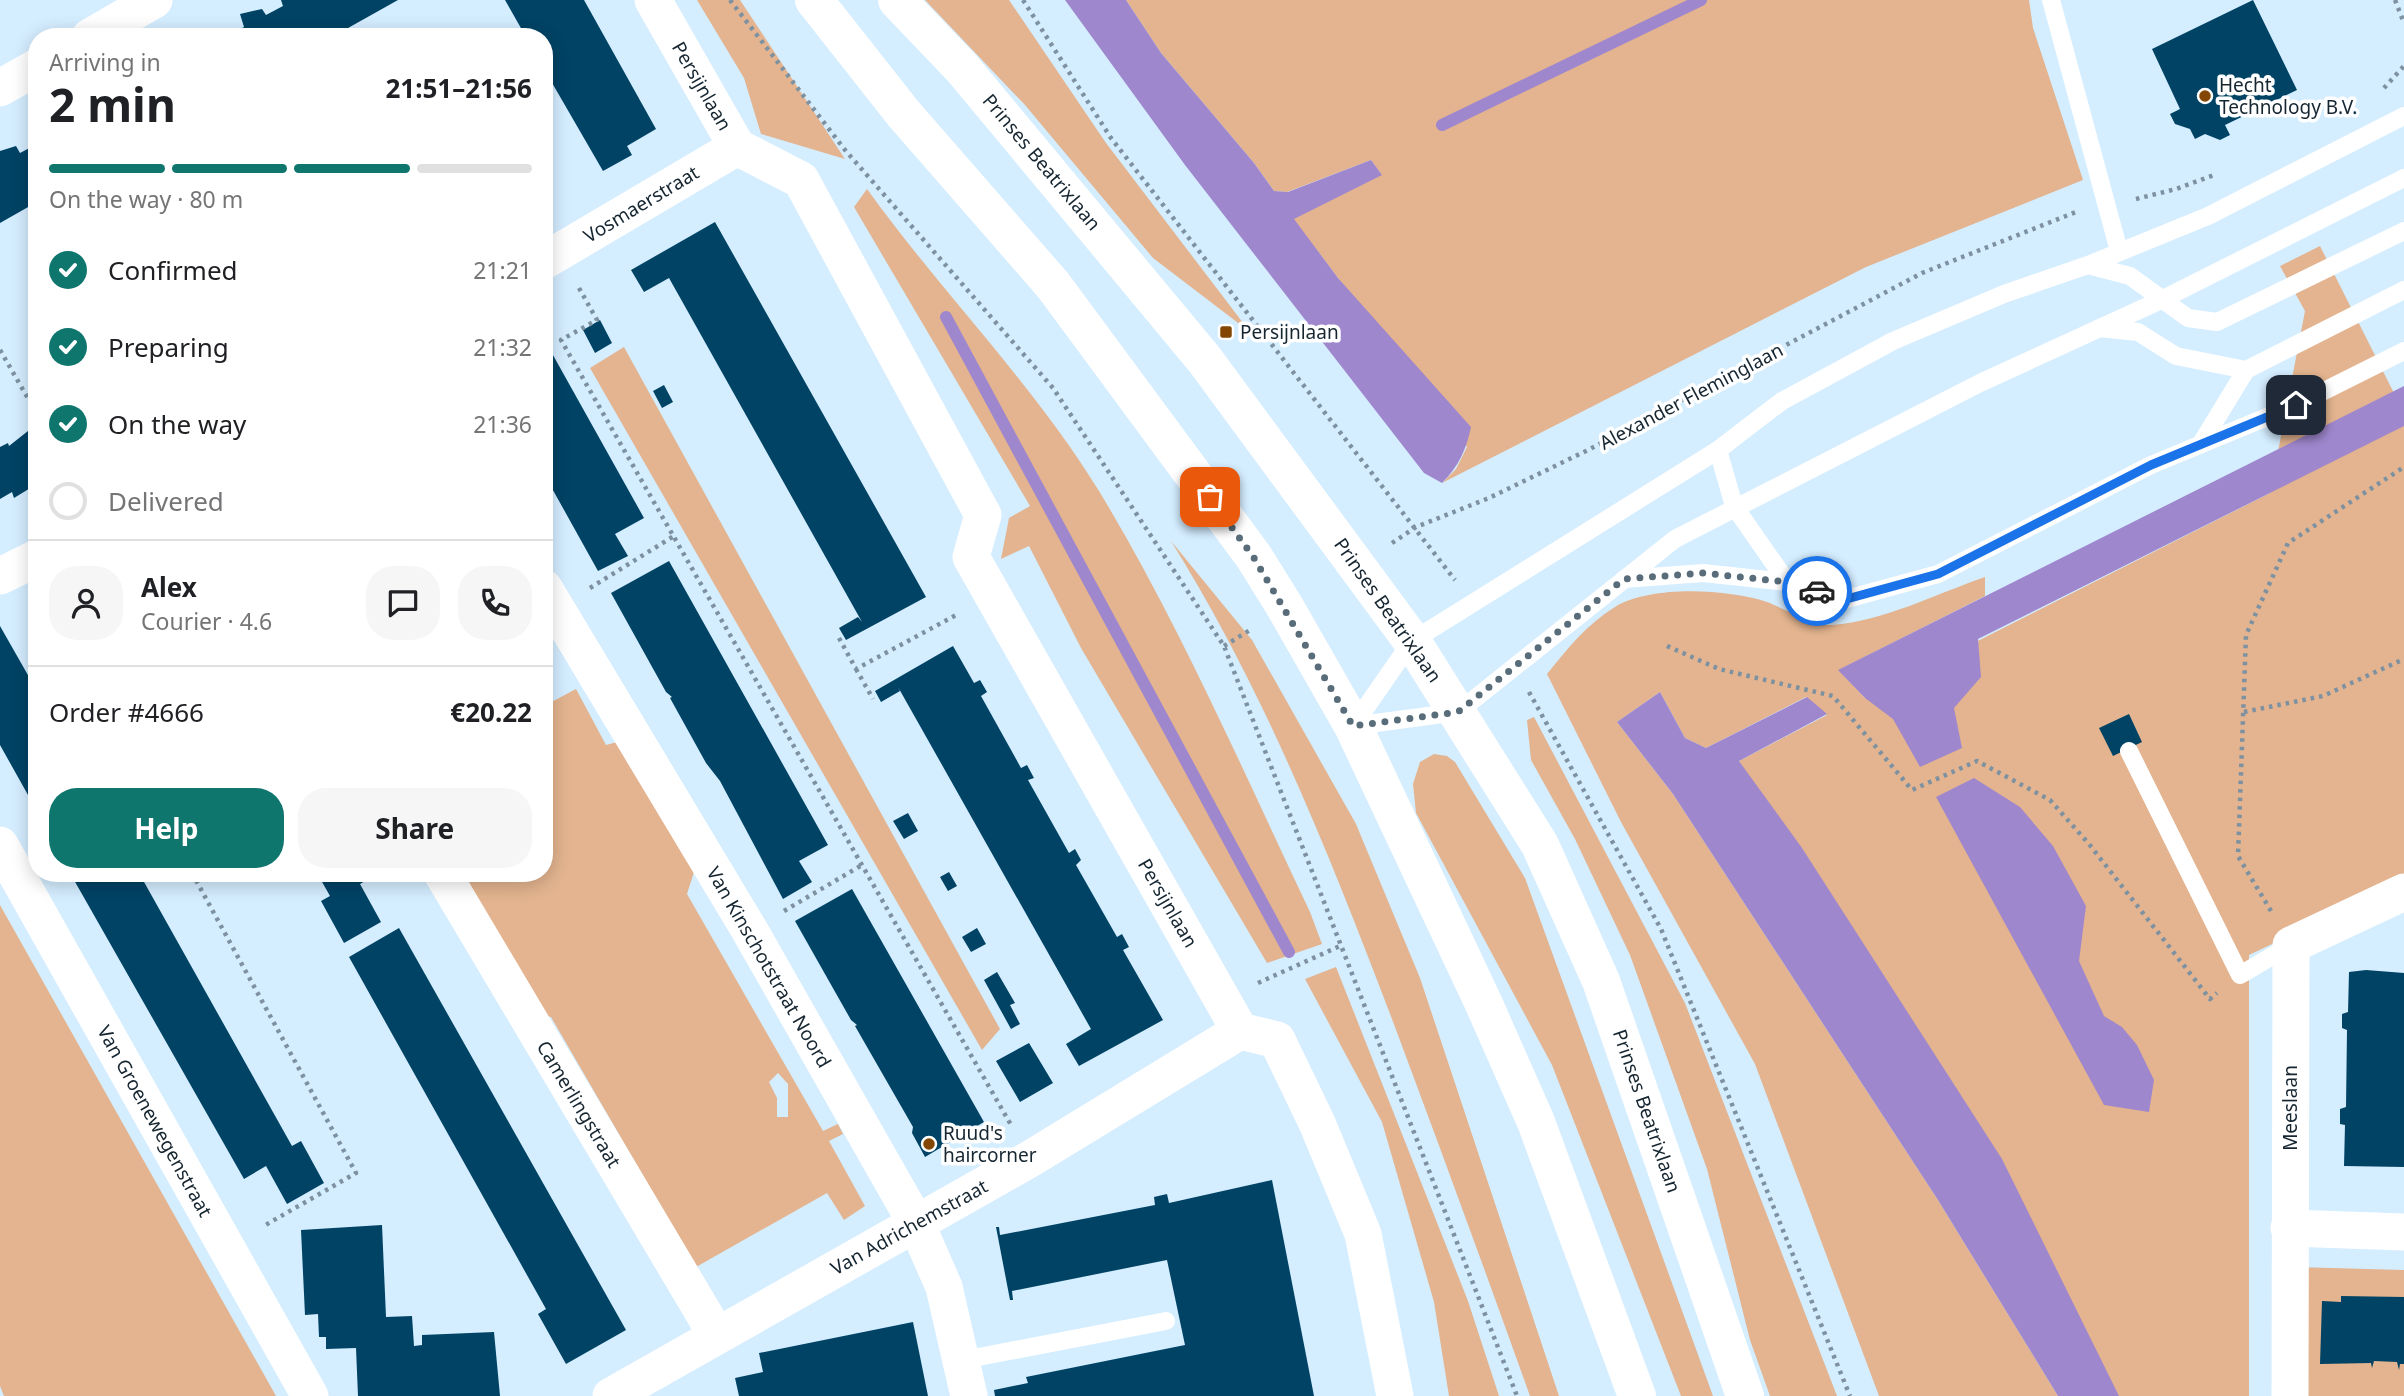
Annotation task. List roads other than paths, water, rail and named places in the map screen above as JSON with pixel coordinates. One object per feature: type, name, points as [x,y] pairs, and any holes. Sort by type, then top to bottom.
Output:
[{"type":"main road","points":[[814,0],[903,113],[1053,285],[1246,546],[1285,607],[1353,726],[1483,1002],[1536,1122],[1637,1396]]},
{"type":"main road","name":"Prinses Beatrixlaan","points":[[897,0],[962,68],[1144,282],[1412,640],[1540,845],[1601,981],[1745,1396]]},
{"type":"street","name":"Persijnlaan","points":[[653,0],[737,147],[801,180],[983,514],[971,557],[1232,1015]]},
{"type":"street","points":[[104,28],[140,4]]},
{"type":"street","points":[[0,88],[28,72]]},
{"type":"street","name":"Vosmaerstraat","points":[[553,256],[737,147]]},
{"type":"street","points":[[0,576],[28,562]]},
{"type":"street","name":"Van Kinschotstraat Noord","points":[[553,603],[750,931],[916,1223],[944,1287],[963,1360],[969,1396]]},
{"type":"street","name":"Van Groenewegenstraat","points":[[0,845],[310,1396]]},
{"type":"street","name":"Camerlingstraat","points":[[447,882],[716,1334]]},
{"type":"street","points":[[2291,945],[2404,892]]},
{"type":"street","name":"Meeslaan","points":[[2290,1396],[2291,945]]},
{"type":"street","points":[[1232,1015],[1277,1040],[1317,1123],[1363,1234],[1395,1396]]},
{"type":"street","name":"Van Adrichemstraat","points":[[611,1396],[716,1334],[1030,1159],[1232,1015]]},
{"type":"street","points":[[2289,1228],[2404,1232]]},
{"type":"lane","points":[[2051,0],[2119,251]]},
{"type":"lane","points":[[1353,726],[1412,640],[1718,450],[1782,401],[1893,341],[2004,294],[2088,265],[2208,216],[2404,116]]},
{"type":"lane","points":[[1353,726],[1458,712],[1675,539],[1734,506],[1979,383],[2161,300],[2404,178]]},
{"type":"lane","points":[[2088,265],[2130,276],[2188,318],[2217,321],[2404,231]]},
{"type":"lane","points":[[2202,442],[2246,370],[2404,290]]},
{"type":"lane","points":[[2099,328],[2138,332],[2176,356],[2246,370]]},
{"type":"lane","points":[[1624,579],[1703,573],[1787,582],[1843,600],[1938,574],[2202,442],[2296,405],[2404,351]]},
{"type":"lane","points":[[1718,450],[1734,506],[1787,582]]},
{"type":"lane","points":[[2129,751],[2240,975],[2291,945]]},
{"type":"lane","points":[[963,1360],[1166,1321]]},
{"type":"waterway","points":[[1442,125],[1701,0]]},
{"type":"waterway","points":[[946,317],[1289,952]]},
{"type":"place","name":"Hecht Technology B.V.","points":[[2205,96]]},
{"type":"place","name":"Persijnlaan","points":[[1226,332]]},
{"type":"place","name":"Ruud's haircorner","points":[[929,1144]]}]
